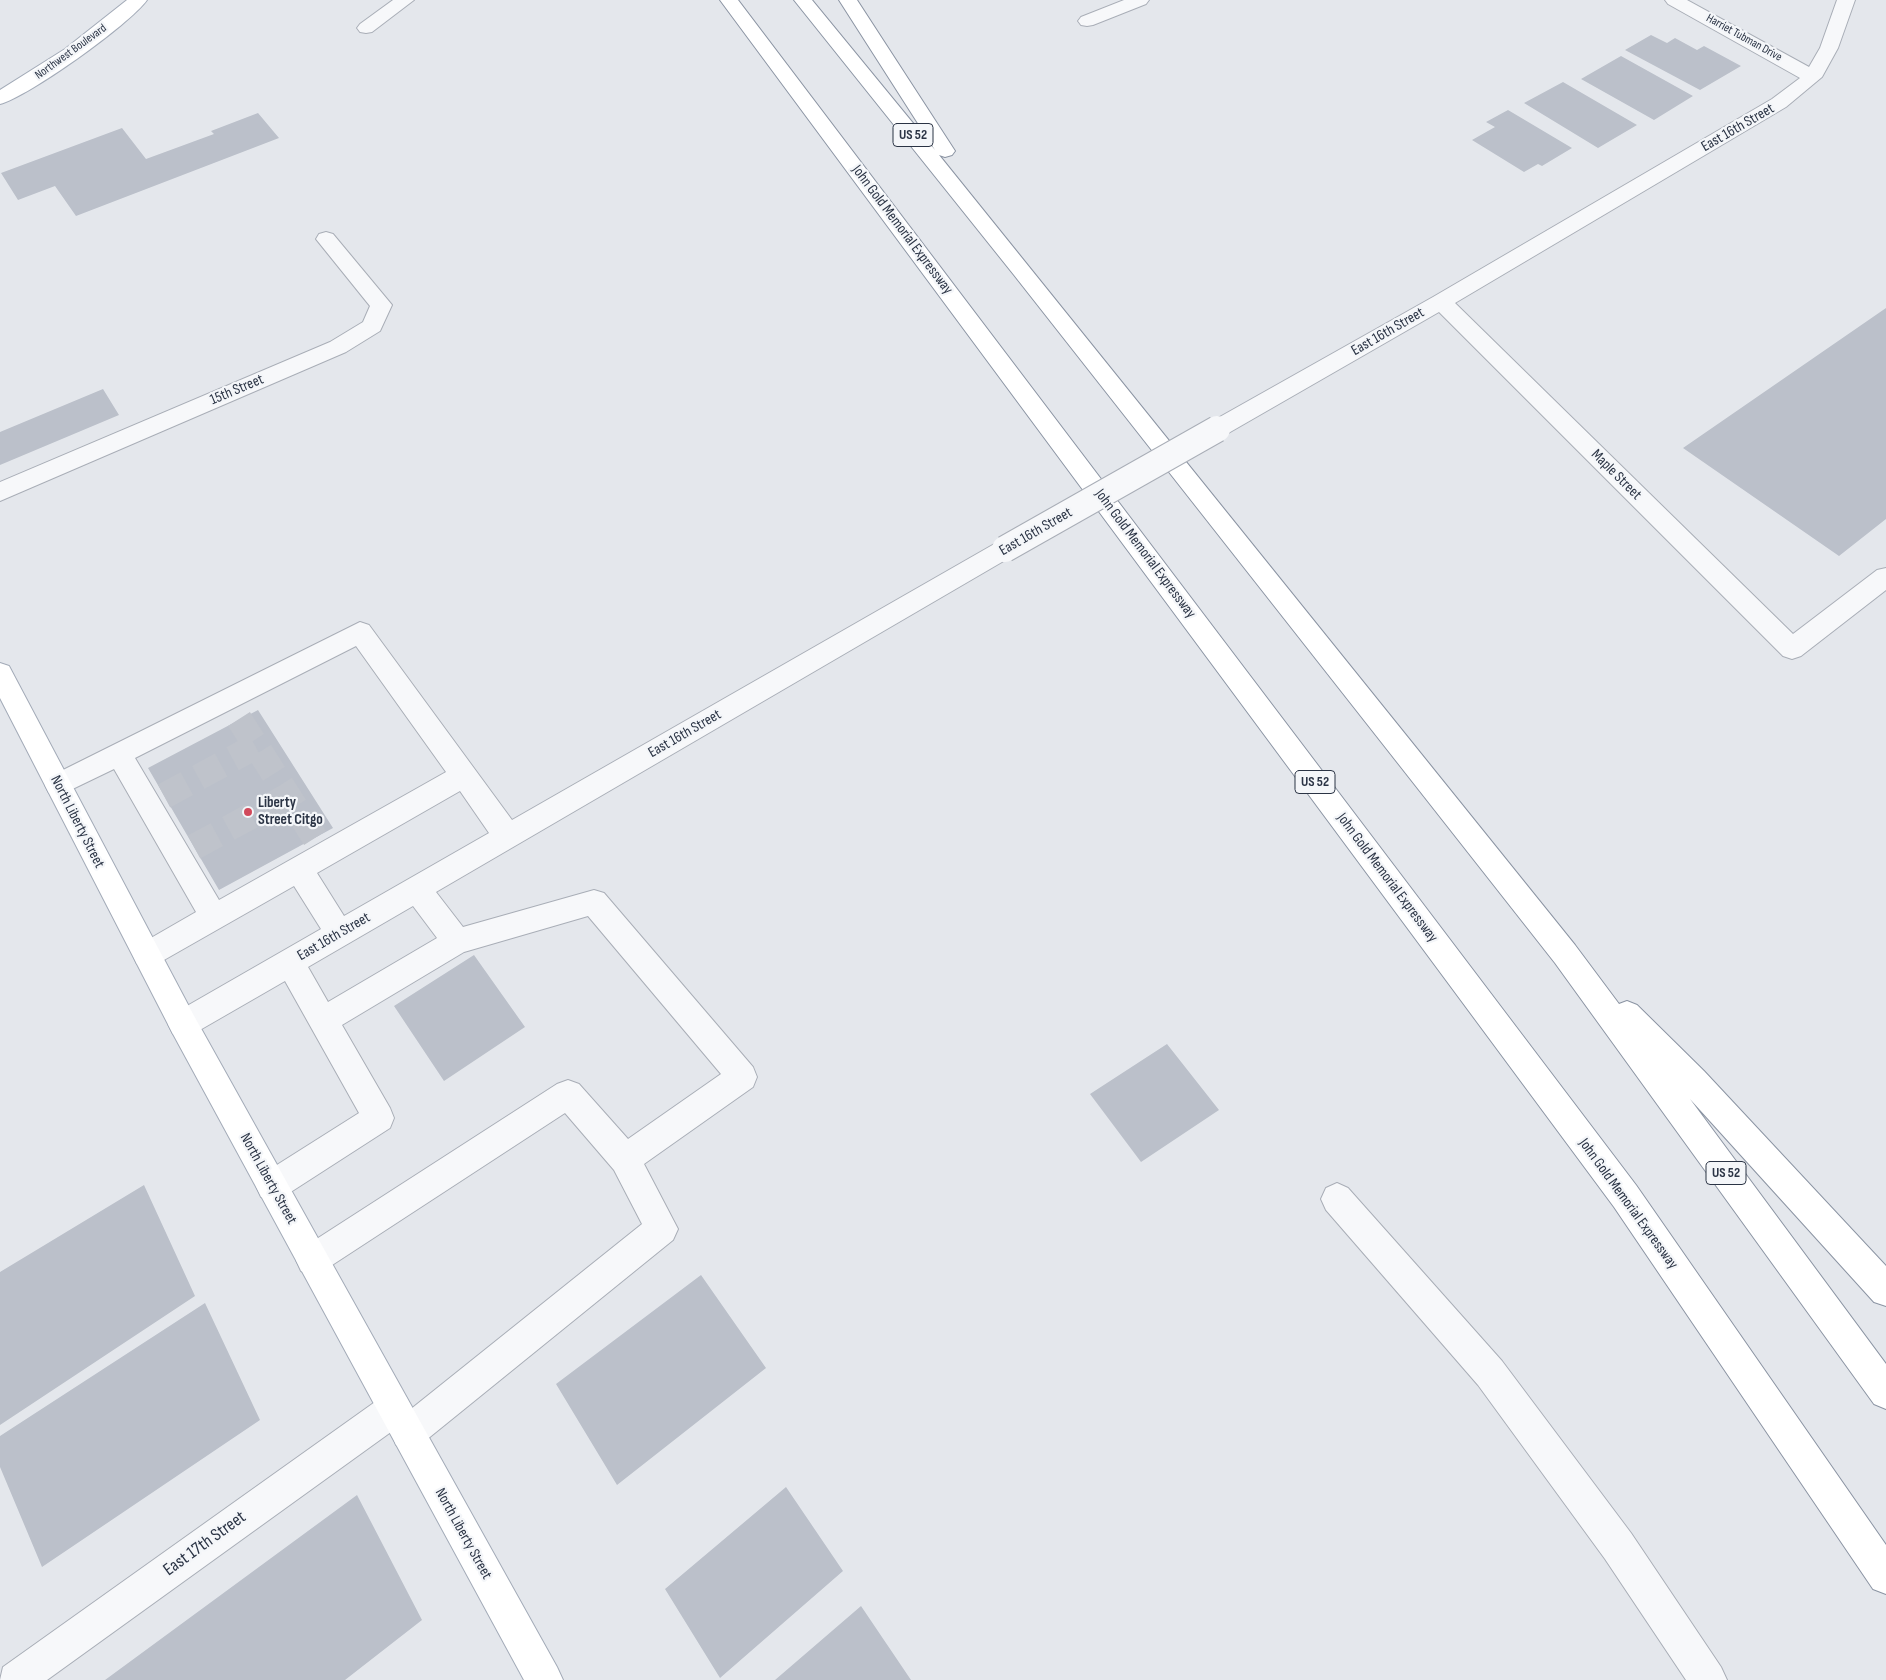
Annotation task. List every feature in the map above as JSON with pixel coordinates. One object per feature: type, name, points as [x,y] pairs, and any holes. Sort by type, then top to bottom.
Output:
[{"type":"main road","name":"Northwest Boulevard","points":[[0,98],[28,83],[95,37],[138,0]]},
{"type":"main road","name":"John Gold Memorial Expressway","points":[[729,0],[1625,1196],[1886,1576]]},
{"type":"main road","name":"US 52","points":[[803,0],[1021,270],[1565,954],[1886,1392]]},
{"type":"main road","points":[[848,0],[1021,270]]},
{"type":"main road","name":"North Liberty Street","points":[[0,674],[183,1024],[544,1680]]},
{"type":"main road","points":[[1565,954],[1693,1081],[1886,1290]]},
{"type":"street","points":[[366,28],[405,0]]},
{"type":"street","points":[[1087,21],[1140,0]]},
{"type":"street","name":"Harriet Tubman Drive","points":[[1674,0],[1813,77]]},
{"type":"street","name":"East 16th Street","points":[[183,1024],[1005,549],[1441,302],[1779,104],[1813,77],[1829,48],[1846,0]]},
{"type":"street","name":"15th Street","points":[[0,492],[338,347],[372,326],[382,305],[326,239]]},
{"type":"street","name":"Maple Street","points":[[1441,302],[1792,649],[1886,577]]},
{"type":"street","points":[[58,785],[119,754],[233,709],[360,632],[508,837]]},
{"type":"street","points":[[119,754],[156,800],[186,852],[214,917]]},
{"type":"street","points":[[147,955],[299,868],[320,846],[463,776]]},
{"type":"street","points":[[299,868],[340,934]]},
{"type":"street","points":[[417,889],[457,941]]},
{"type":"street","points":[[312,1260],[568,1094],[625,1159],[742,1077],[594,902],[457,941],[324,1020]]},
{"type":"street","points":[[272,1186],[379,1118],[290,963]]},
{"type":"street","name":"East 17th Street","points":[[16,1680],[401,1421],[662,1229],[625,1159]]},
{"type":"street","points":[[1337,1199],[1490,1373],[1618,1546],[1708,1680]]},
{"type":"building","points":[[1651,35],[1667,43],[1675,38],[1697,50],[1704,46],[1741,66],[1700,90],[1625,50]]},
{"type":"building","points":[[1621,56],[1693,96],[1654,120],[1581,79]]},
{"type":"building","points":[[1563,82],[1637,125],[1598,148],[1524,103]]},
{"type":"building","points":[[1508,110],[1572,148],[1542,166],[1538,164],[1524,172],[1472,140],[1495,127],[1486,122]]},
{"type":"building","points":[[258,113],[279,138],[76,216],[55,186],[18,200],[1,173],[122,128],[146,159],[214,134],[211,131]]},
{"type":"building","points":[[1886,308],[1886,519],[1839,556],[1683,448]]},
{"type":"building","points":[[103,389],[119,415],[0,465],[0,432]]},
{"type":"building","name":"Liberty Street Citgo","points":[[258,710],[333,828],[219,890],[148,768]]},
{"type":"building","points":[[474,955],[525,1027],[444,1081],[394,1006]]},
{"type":"building","points":[[1167,1044],[1219,1110],[1141,1162],[1090,1094]]},
{"type":"building","points":[[144,1185],[195,1296],[0,1425],[0,1272]]},
{"type":"building","points":[[701,1275],[766,1368],[617,1485],[556,1384]]},
{"type":"building","points":[[205,1303],[260,1420],[42,1567],[0,1467],[0,1436]]},
{"type":"building","points":[[786,1487],[843,1571],[720,1678],[665,1589]]},
{"type":"building","points":[[357,1495],[422,1620],[345,1680],[105,1680]]},
{"type":"building","points":[[861,1606],[911,1680],[775,1680]]},
{"type":"tunnel","points":[[239,719],[315,838]]},
{"type":"tunnel","points":[[164,796],[256,746]]},
{"type":"tunnel","points":[[194,847],[288,796]]},
{"type":"place","name":"Liberty Street Citgo","points":[[248,812]]}]
